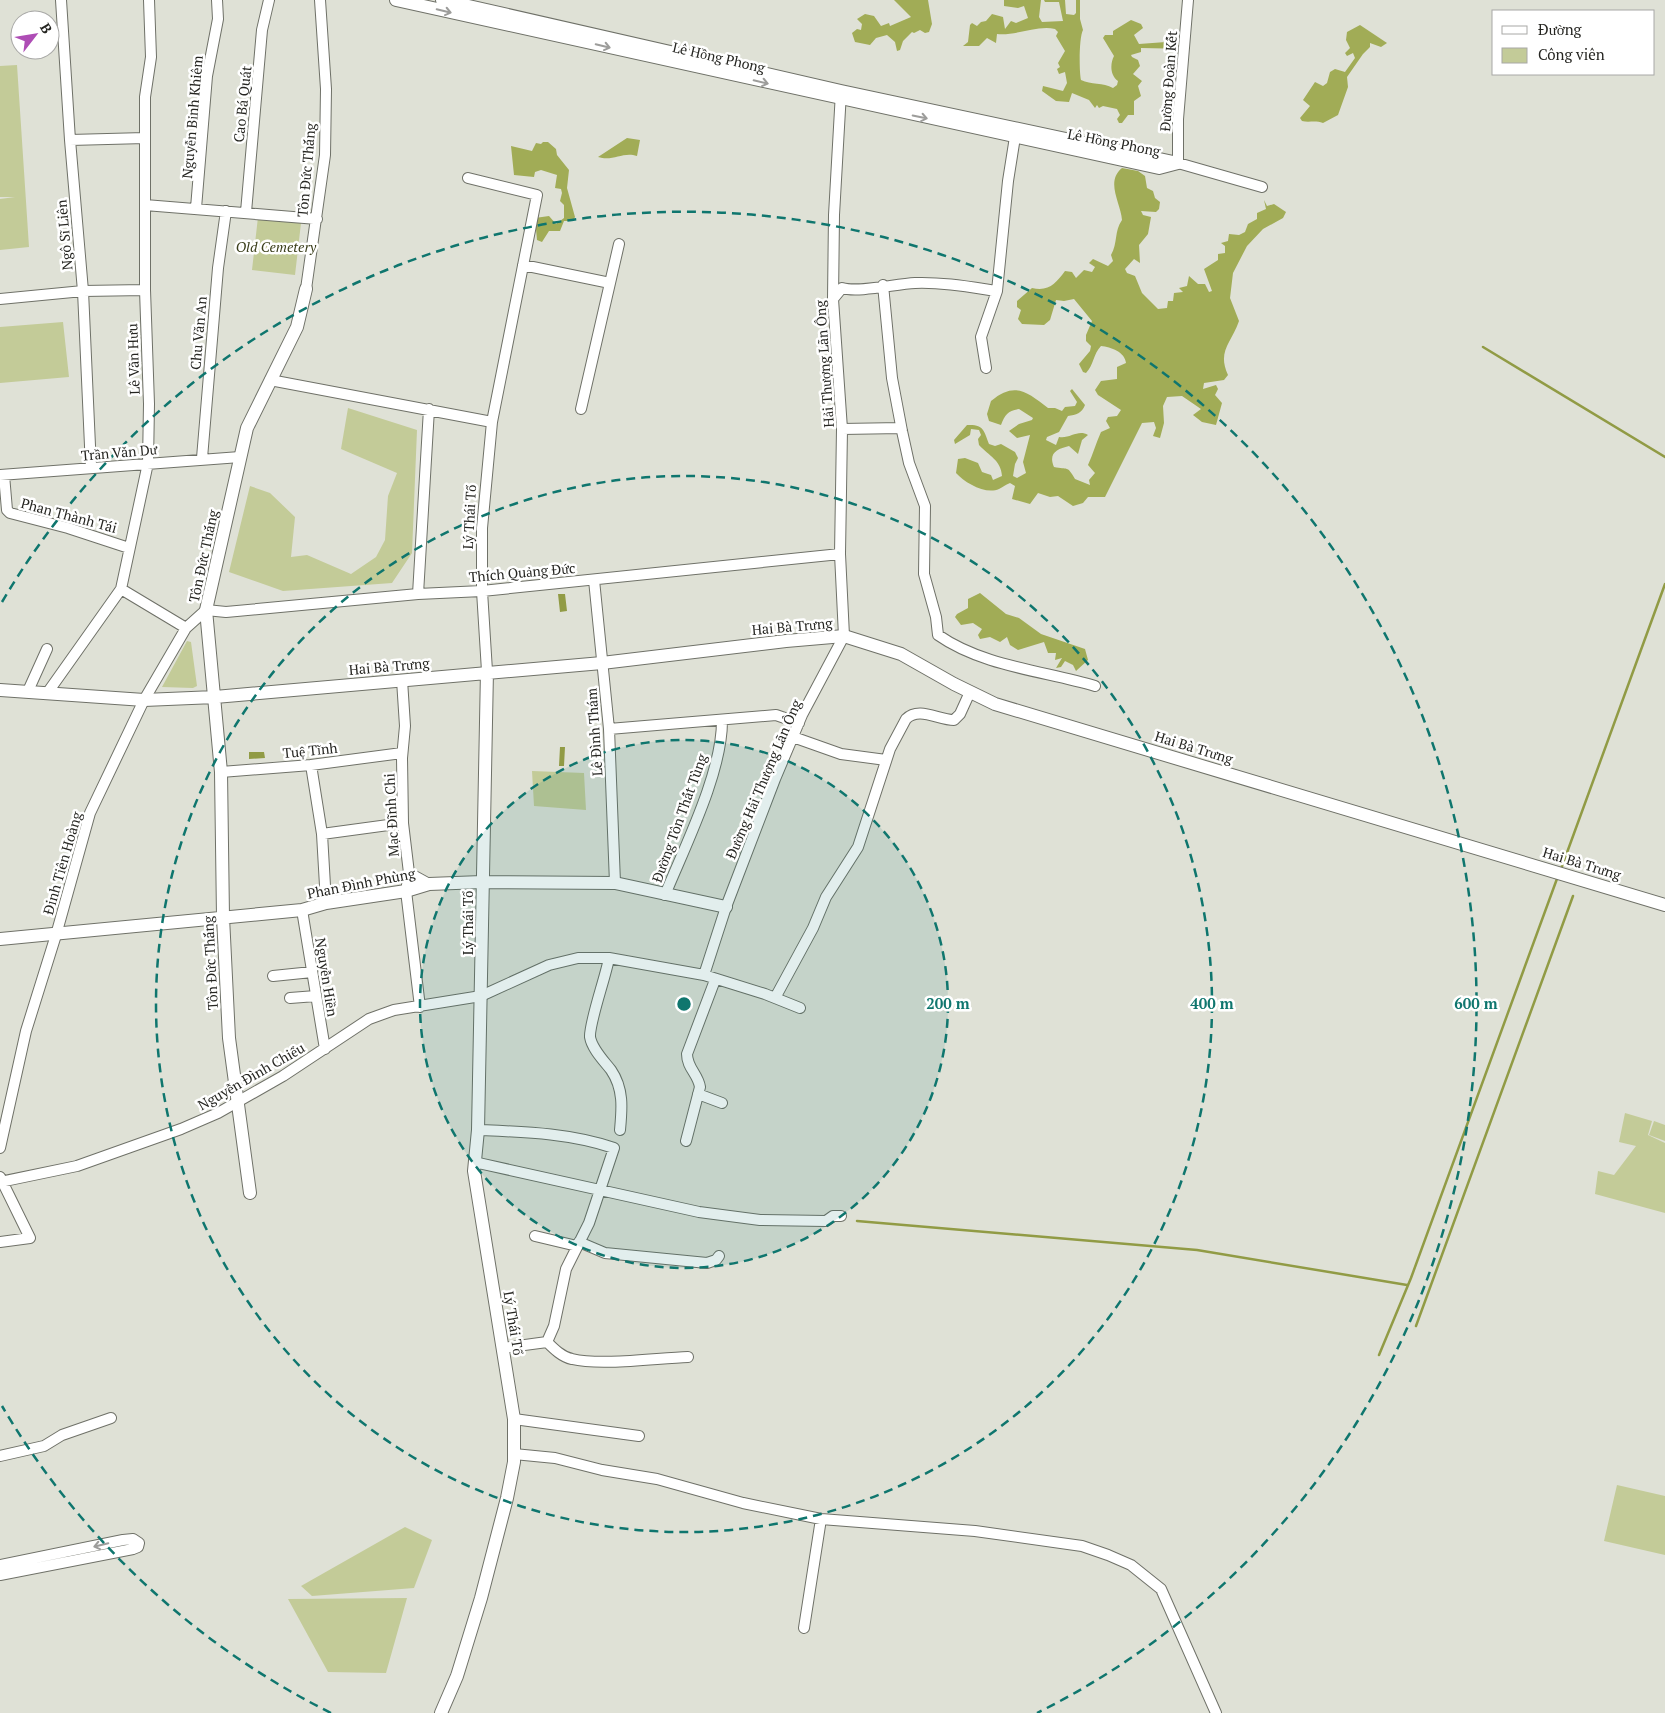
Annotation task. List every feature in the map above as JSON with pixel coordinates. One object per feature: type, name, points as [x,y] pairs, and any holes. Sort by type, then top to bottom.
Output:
[{"type":"street","name":"Ngô Sĩ Liên","points":[[61,0],[70,140],[83,291],[91,468]]},
{"type":"street","name":"Lê Văn Hưu","points":[[48,692],[121,589],[148,463],[149,404],[145,290],[145,97],[151,57],[149,0]]},
{"type":"street","name":"Nguyễn Bỉnh Khiêm","points":[[196,208],[207,76],[218,19],[217,0]]},
{"type":"street","name":"Cao Bá Quát","points":[[246,212],[262,30],[269,0]]},
{"type":"street","name":"Tôn Đức Thắng","points":[[250,1193],[229,1038],[223,917],[221,772],[206,610],[246,428],[297,327],[306,289],[325,155],[326,99],[320,0]]},
{"type":"street","name":"Lê Hồng Phong","points":[[396,0],[546,28],[841,95],[1015,137],[1160,168],[1178,163]]},
{"type":"street","name":"Lê Hồng Phong","points":[[442,0],[546,28]]},
{"type":"street","name":"Đường Đoàn Kết","points":[[1178,163],[1178,118],[1188,0]]},
{"type":"street","name":"Lê Hồng Phong","points":[[841,95],[1178,163]]},
{"type":"street","name":"Hải Thượng Lãn Ông","points":[[841,95],[834,215],[833,299],[842,429],[840,554],[844,636]]},
{"type":"street","points":[[986,368],[981,337],[997,291],[1008,181],[1015,137]]},
{"type":"street","points":[[70,140],[145,138]]},
{"type":"street","points":[[1178,163],[1262,186]]},
{"type":"street","name":"Lý Thái Tổ","points":[[441,1713],[457,1676],[481,1598],[507,1498],[514,1454],[514,1419],[474,1162],[478,1130],[487,672],[482,591],[482,528],[492,422],[537,195],[468,178]]},
{"type":"street","points":[[145,205],[317,219]]},
{"type":"street","name":"Chu Văn An","points":[[202,458],[218,268],[226,211]]},
{"type":"street","points":[[581,409],[618,244]]},
{"type":"street","points":[[523,265],[610,283]]},
{"type":"street","points":[[833,299],[842,288],[850,291],[883,286],[936,284],[997,291]]},
{"type":"street","points":[[883,286],[892,378],[901,428],[909,463],[925,506],[924,574],[936,618],[938,635],[955,646],[994,661],[1056,674],[1096,686]]},
{"type":"street","points":[[0,299],[83,291],[145,290]]},
{"type":"street","points":[[270,380],[492,422]]},
{"type":"street","points":[[418,594],[429,409]]},
{"type":"street","points":[[842,429],[901,428]]},
{"type":"street","name":"Trần Văn Dư","points":[[2,475],[202,458],[240,457]]},
{"type":"street","name":"Phan Thành Tái","points":[[2,475],[7,510],[10,513],[68,528],[129,548]]},
{"type":"street","name":"Thích Quảng Đức","points":[[206,610],[226,612],[418,594],[482,591],[840,554]]},
{"type":"street","name":"Lê Đình Thám","points":[[594,580],[609,729],[614,883]]},
{"type":"street","points":[[121,589],[186,628]]},
{"type":"street","name":"Đinh Tiên Hoàng","points":[[0,1148],[26,1031],[56,935],[90,813],[144,700],[186,628],[206,610]]},
{"type":"street","name":"Hai Bà Trưng","points":[[0,690],[144,700],[215,697],[602,663],[786,640],[844,636],[901,654],[995,704],[1665,905]]},
{"type":"street","name":"Đường Hải Thượng Lãn Ông","points":[[704,975],[726,907],[793,737],[844,636]]},
{"type":"street","points":[[28,691],[47,649]]},
{"type":"street","name":"Mạc Đĩnh Chi","points":[[402,680],[405,726],[402,753],[403,822],[409,874],[406,891],[420,1006]]},
{"type":"street","points":[[776,998],[813,928],[826,898],[858,847],[890,749],[910,716],[920,714],[954,720],[960,714],[970,692]]},
{"type":"street","points":[[609,729],[776,715],[799,723]]},
{"type":"street","name":"Đường Tôn Thất Tùng","points":[[665,895],[712,776],[722,739],[722,721]]},
{"type":"street","points":[[793,737],[841,754],[886,760]]},
{"type":"street","name":"Tuệ Tĩnh","points":[[221,772],[311,765],[402,753]]},
{"type":"street","points":[[311,765],[322,834],[326,903]]},
{"type":"street","points":[[322,834],[403,822]]},
{"type":"street","points":[[409,874],[429,884]]},
{"type":"street","name":"Phan Đình Phùng","points":[[0,939],[302,910],[326,903],[406,891],[429,884],[482,882],[614,883],[726,907]]},
{"type":"street","name":"Nguyễn Hiền","points":[[302,910],[325,1049]]},
{"type":"street","points":[[481,996],[549,965],[578,958],[610,958],[704,975],[776,998],[800,1008]]},
{"type":"street","points":[[610,958],[592,1023],[590,1038],[596,1050],[613,1072],[619,1088],[623,1101],[620,1130]]},
{"type":"street","points":[[273,976],[312,972]]},
{"type":"street","points":[[686,1141],[698,1094],[699,1081],[687,1062],[688,1054],[715,980]]},
{"type":"street","points":[[290,998],[316,996]]},
{"type":"street","name":"Nguyễn Đình Chiểu","points":[[0,1180],[77,1166],[218,1114],[325,1049],[369,1019],[394,1010],[481,996]]},
{"type":"street","points":[[698,1094],[722,1103]]},
{"type":"street","points":[[478,1130],[563,1134],[589,1139],[614,1148],[589,1224],[566,1269],[554,1326],[547,1342]]},
{"type":"street","points":[[474,1162],[699,1212],[760,1220],[826,1220],[833,1216],[842,1216]]},
{"type":"street","points":[[0,1180],[19,1211],[30,1238],[0,1242]]},
{"type":"street","points":[[534,1236],[578,1244],[620,1256],[707,1263],[716,1260],[719,1256]]},
{"type":"street","points":[[504,1348],[547,1342]]},
{"type":"street","points":[[547,1342],[558,1352],[571,1359],[592,1361],[688,1357]]},
{"type":"street","points":[[0,1456],[44,1446],[62,1435],[111,1418]]},
{"type":"street","points":[[514,1419],[639,1436]]},
{"type":"street","points":[[514,1454],[555,1458],[602,1470],[657,1479],[743,1503],[821,1519],[949,1528],[1082,1546],[1132,1565],[1161,1589],[1216,1713]]},
{"type":"street","points":[[804,1628],[821,1519]]},
{"type":"street","points":[[0,1565],[50,1560],[133,1549],[138,1547],[138,1544],[133,1539],[123,1540],[50,1560],[0,1575]]},
{"type":"green space","points":[[17,65],[29,247],[0,250],[0,199],[15,197],[0,197],[0,66]]},
{"type":"green space","name":"Old Cemetery","points":[[258,217],[301,223],[295,275],[252,270]]},
{"type":"green space","points":[[63,322],[69,377],[0,383],[0,327]]},
{"type":"green space","points":[[348,408],[417,430],[412,553],[392,583],[283,591],[229,572],[250,486],[270,493],[295,517],[291,557],[307,555],[351,574],[376,557],[385,540],[388,496],[397,473],[341,449]]},
{"type":"green space","points":[[187,641],[191,642],[197,686],[193,688],[162,687]]},
{"type":"green space","points":[[532,771],[584,773],[586,810],[534,806]]},
{"type":"green space","points":[[1625,1113],[1652,1121],[1648,1135],[1665,1143],[1665,1213],[1595,1194],[1598,1171],[1614,1175],[1636,1146],[1619,1142]]},
{"type":"green space","points":[[1654,1121],[1665,1125],[1665,1141],[1649,1135]]},
{"type":"green space","points":[[1617,1485],[1665,1496],[1665,1555],[1604,1541]]},
{"type":"green space","points":[[405,1527],[432,1540],[414,1588],[312,1596],[301,1586]]},
{"type":"green space","points":[[407,1598],[386,1673],[328,1672],[288,1599]]},
{"type":"shaded area","points":[[894,0],[928,0],[932,24],[929,32],[925,33],[920,30],[912,32],[903,41],[900,50],[897,51],[895,42],[887,35],[876,38],[870,45],[855,42],[852,33],[857,29],[861,30],[862,24],[857,19],[865,14],[874,16],[881,26],[889,23],[890,26],[911,17]]},
{"type":"shaded area","points":[[1004,0],[1041,0],[1039,17],[1042,22],[1063,21],[1059,2],[1045,2],[1044,0],[1065,0],[1066,14],[1074,15],[1076,13],[1076,0],[1080,0],[1080,19],[1083,30],[1080,47],[1080,69],[1081,80],[1085,82],[1113,88],[1117,85],[1118,81],[1113,76],[1112,69],[1114,56],[1103,38],[1105,35],[1113,35],[1113,31],[1131,20],[1141,24],[1143,28],[1134,35],[1139,44],[1166,42],[1190,45],[1190,49],[1141,48],[1141,52],[1131,55],[1138,60],[1140,66],[1133,74],[1142,81],[1138,86],[1141,96],[1134,101],[1134,115],[1128,115],[1122,123],[1119,123],[1117,119],[1120,115],[1117,109],[1103,106],[1099,108],[1097,105],[1095,108],[1089,100],[1072,93],[1069,102],[1056,101],[1042,91],[1043,86],[1063,91],[1067,83],[1065,72],[1059,74],[1057,69],[1060,67],[1058,63],[1065,51],[1056,36],[1058,32],[1055,29],[1041,28],[1012,34],[997,34],[996,43],[987,38],[979,46],[963,46],[968,42],[970,25],[972,23],[977,26],[981,22],[986,21],[992,14],[1003,17],[1005,29],[1011,21],[1016,23],[1028,18],[1024,6],[1018,8],[1004,6]]},
{"type":"shaded area","points":[[1360,25],[1387,43],[1381,47],[1370,43],[1370,47],[1347,77],[1348,87],[1338,115],[1323,123],[1302,121],[1300,118],[1310,106],[1303,100],[1315,82],[1323,86],[1327,83],[1330,72],[1335,69],[1345,72],[1355,58],[1353,53],[1347,56],[1345,53],[1350,48],[1346,40],[1347,32]]},
{"type":"shaded area","points":[[627,138],[640,140],[637,156],[598,157]]},
{"type":"shaded area","points":[[548,142],[556,149],[557,155],[569,170],[567,188],[575,217],[573,221],[564,221],[560,231],[549,231],[542,242],[537,240],[535,218],[549,216],[556,224],[564,218],[564,205],[560,201],[561,189],[555,188],[557,175],[541,170],[535,172],[534,177],[514,175],[511,146],[532,151],[536,143],[541,144]]},
{"type":"shaded area","points":[[1122,168],[1138,171],[1145,176],[1147,188],[1153,191],[1155,198],[1160,202],[1159,209],[1156,212],[1141,211],[1143,215],[1151,217],[1148,234],[1139,245],[1140,263],[1134,259],[1125,269],[1127,273],[1135,276],[1142,293],[1158,309],[1167,308],[1168,301],[1173,301],[1174,293],[1183,292],[1179,288],[1187,286],[1189,276],[1198,284],[1205,284],[1209,292],[1212,291],[1204,269],[1218,260],[1218,254],[1225,253],[1225,246],[1221,243],[1228,241],[1229,234],[1239,235],[1245,232],[1248,224],[1257,219],[1257,213],[1266,209],[1264,200],[1267,206],[1274,204],[1286,212],[1283,218],[1263,229],[1247,246],[1233,273],[1230,298],[1239,321],[1226,348],[1224,360],[1228,375],[1224,380],[1204,383],[1203,389],[1216,385],[1218,389],[1215,395],[1222,403],[1216,425],[1202,422],[1193,415],[1201,409],[1182,396],[1167,397],[1163,406],[1164,423],[1160,438],[1153,436],[1156,428],[1154,422],[1142,423],[1105,497],[1088,497],[1083,503],[1073,506],[1058,496],[1050,497],[1038,493],[1030,504],[1012,499],[1015,486],[1010,483],[994,490],[976,487],[956,473],[958,459],[965,458],[978,463],[982,472],[991,475],[993,480],[1002,476],[997,462],[979,445],[978,439],[981,435],[979,430],[971,429],[970,435],[955,444],[954,440],[967,425],[983,429],[989,444],[995,446],[1001,444],[1015,452],[1018,458],[1013,476],[1017,478],[1026,473],[1023,462],[1030,435],[1017,438],[1009,431],[1033,418],[1019,409],[1007,414],[1001,425],[989,421],[987,414],[991,401],[1007,391],[1014,390],[1027,393],[1048,408],[1062,411],[1065,407],[1075,406],[1077,402],[1070,391],[1072,389],[1085,405],[1078,413],[1068,416],[1059,432],[1047,437],[1046,440],[1056,445],[1059,437],[1081,433],[1088,435],[1082,440],[1078,454],[1069,446],[1057,450],[1053,455],[1052,462],[1054,467],[1067,469],[1075,479],[1090,485],[1089,480],[1095,473],[1088,465],[1099,436],[1101,432],[1110,428],[1106,421],[1108,417],[1117,416],[1121,410],[1098,395],[1095,390],[1101,381],[1117,379],[1117,367],[1126,363],[1125,359],[1117,351],[1101,346],[1096,352],[1089,370],[1086,373],[1083,372],[1079,364],[1090,351],[1091,346],[1086,341],[1086,335],[1092,321],[1074,299],[1056,300],[1050,320],[1044,325],[1022,324],[1018,319],[1021,310],[1017,307],[1017,301],[1032,288],[1043,289],[1052,286],[1065,271],[1072,272],[1076,278],[1084,270],[1092,272],[1095,267],[1089,263],[1093,259],[1108,266],[1113,261],[1111,255],[1122,220],[1114,186],[1117,174]]},
{"type":"shaded area","points":[[980,593],[1006,614],[1019,618],[1041,634],[1085,649],[1088,660],[1076,671],[1073,665],[1065,661],[1061,667],[1056,668],[1062,658],[1055,660],[1056,653],[1048,653],[1044,642],[1018,650],[1010,645],[1007,637],[1000,642],[990,637],[980,639],[978,635],[982,629],[973,623],[961,625],[955,617],[968,608],[968,599]]},
{"type":"shaded area","points":[[558,594],[565,594],[567,611],[560,612]]},
{"type":"shaded area","points":[[560,747],[565,747],[564,766],[559,766]]},
{"type":"shaded area","points":[[249,752],[264,752],[265,758],[249,759]]},
{"type":"waterway","points":[[1483,347],[1665,457]]},
{"type":"waterway","points":[[1561,869],[1665,584]]},
{"type":"waterway","points":[[1379,1355],[1411,1278],[1558,876]]},
{"type":"waterway","points":[[1416,1326],[1573,896]]},
{"type":"waterway","points":[[857,1221],[1197,1250],[1407,1285]]}]
